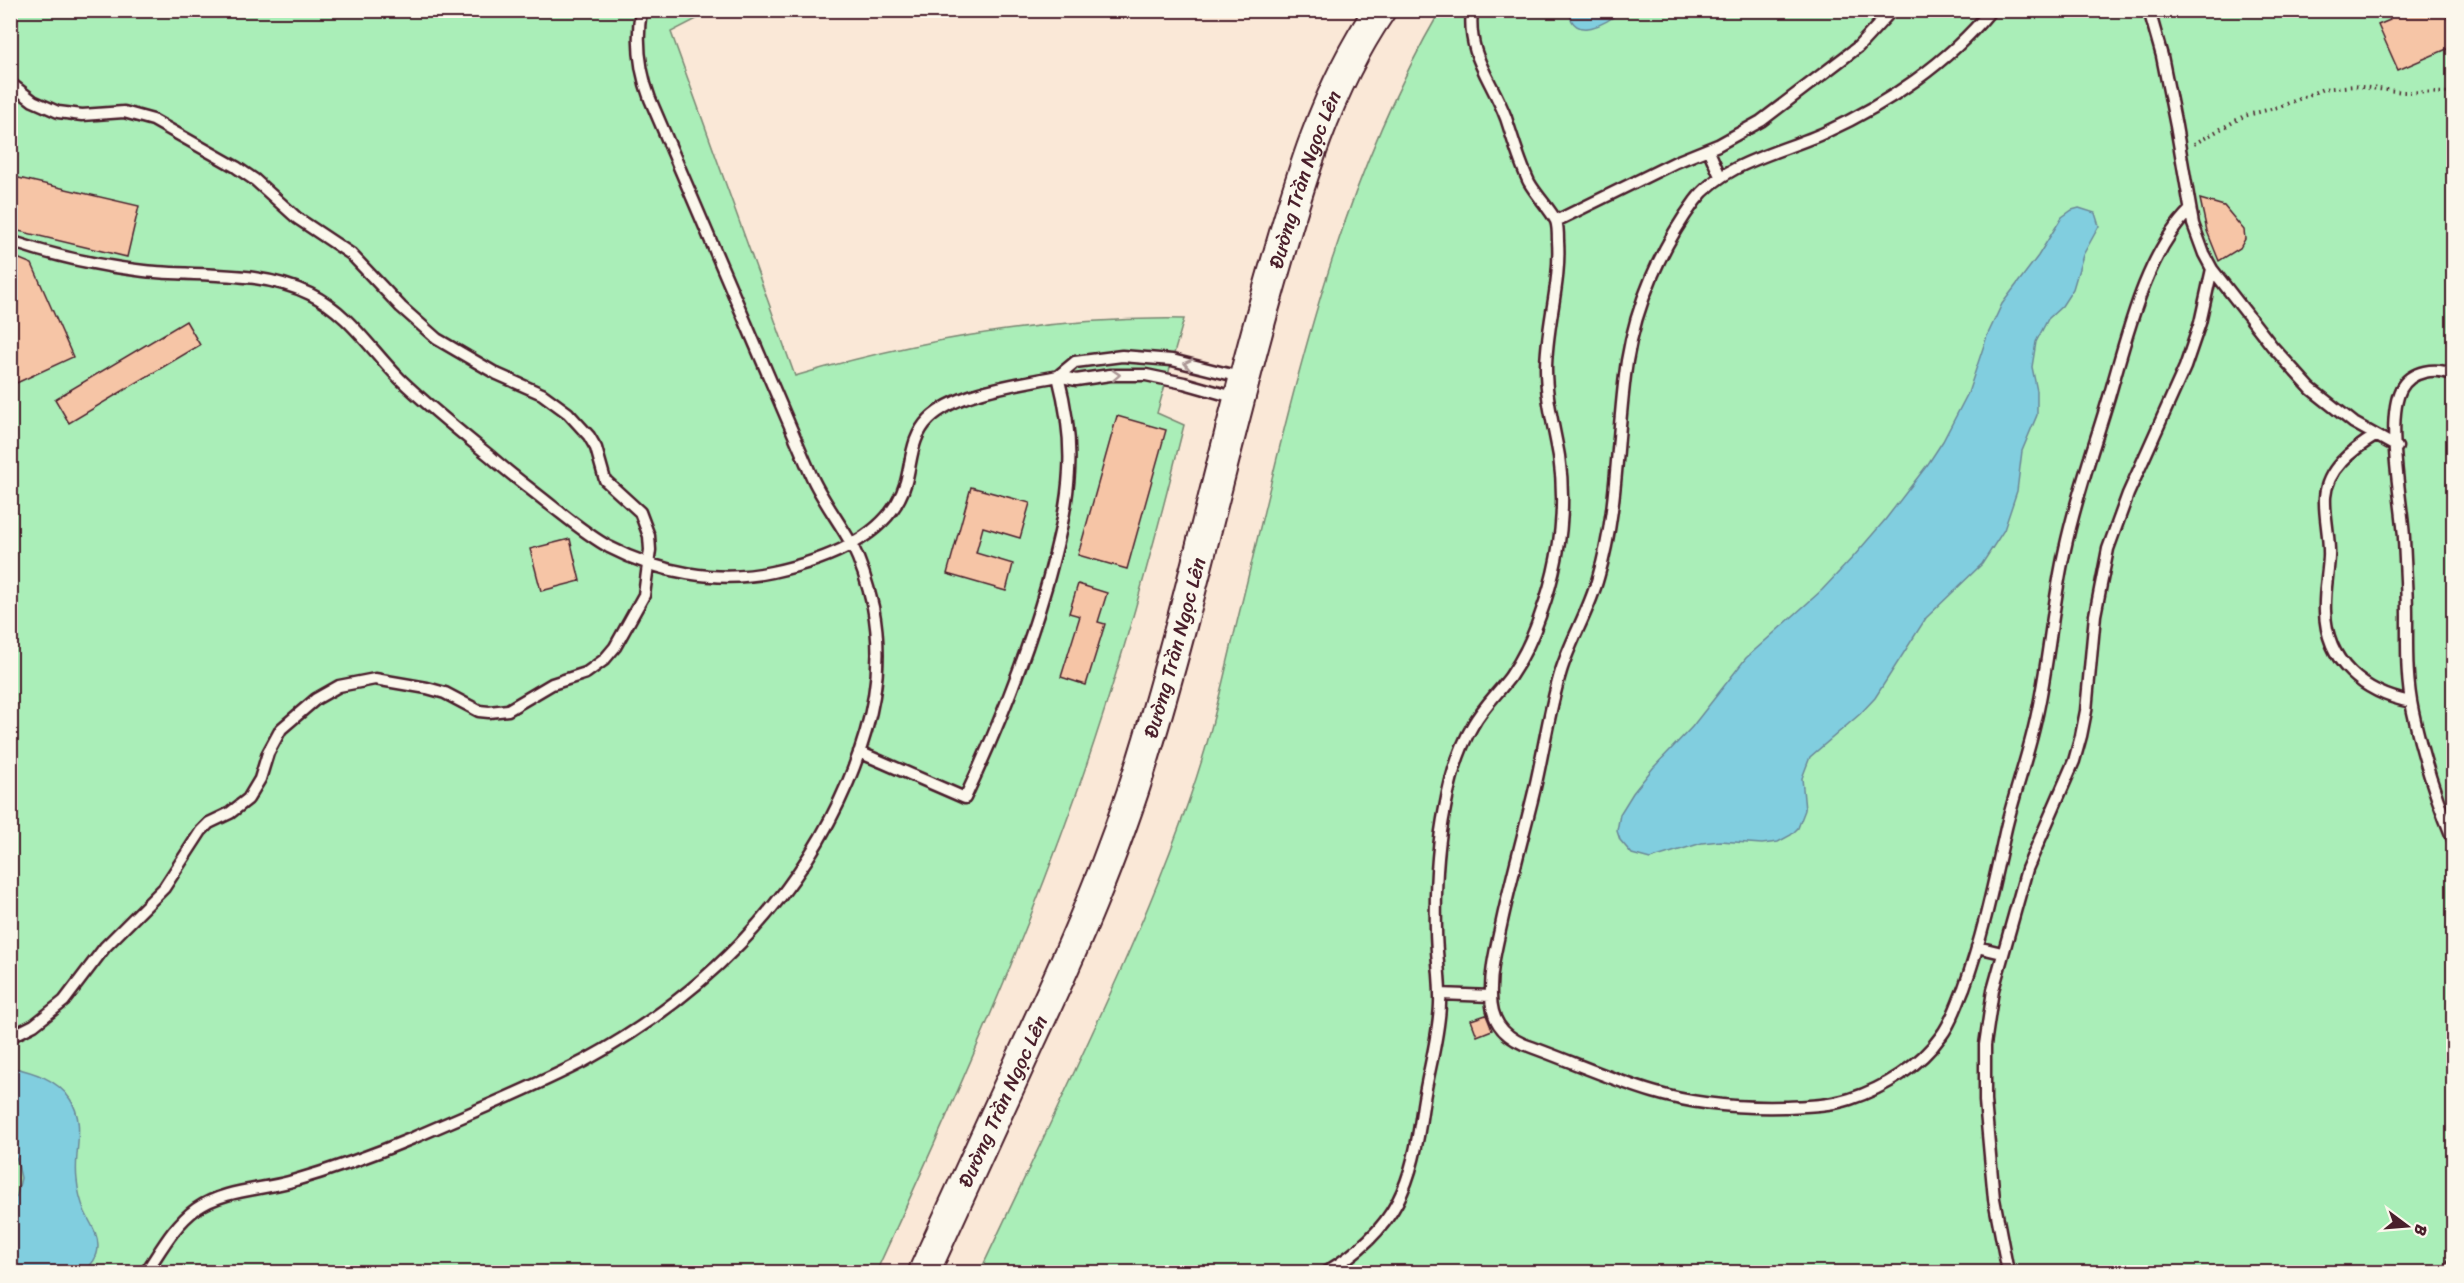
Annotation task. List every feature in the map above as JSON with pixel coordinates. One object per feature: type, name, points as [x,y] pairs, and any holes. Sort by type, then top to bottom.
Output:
[{"type":"street","name":"Đường Trần Ngọc Lên","points":[[924,1272],[1068,960],[1133,793],[1158,710],[1296,190],[1347,62],[1380,10]]},
{"type":"lane","points":[[146,1272],[178,1225],[211,1200],[291,1181],[395,1146],[550,1078],[622,1039],[656,1017],[718,966],[747,938],[783,894],[826,828],[859,752],[878,681],[879,657],[868,588],[851,544],[814,481],[650,99],[639,63],[641,10]]},
{"type":"lane","points":[[1326,1272],[1357,1252],[1372,1239],[1385,1223],[1404,1190],[1420,1132],[1438,1026],[1440,994],[1436,885],[1441,832],[1450,783],[1464,742],[1473,725],[1512,675],[1531,640],[1548,594],[1559,545],[1562,519],[1561,476],[1546,374],[1558,263],[1556,221],[1527,179],[1499,102],[1478,62],[1472,40],[1472,10]]},
{"type":"lane","points":[[1556,221],[1708,149],[1761,121],[1841,62],[1875,32],[1892,10]]},
{"type":"lane","points":[[1991,10],[1980,24],[1938,62],[1888,98],[1829,131],[1720,176],[1702,192],[1669,241],[1649,284],[1634,331],[1625,376],[1614,494],[1605,550],[1591,601],[1568,654],[1555,694],[1540,768],[1500,931],[1492,973],[1491,996],[1495,1020],[1512,1039],[1628,1084],[1699,1103],[1744,1107],[1808,1107],[1847,1100],[1878,1088],[1899,1075],[1926,1053],[1942,1035],[1951,1020],[1977,947],[2036,724],[2057,586],[2072,515],[2147,280],[2164,242],[2190,210]]},
{"type":"lane","points":[[2149,10],[2162,56],[2190,210],[2198,239],[2211,269],[2272,346],[2311,389],[2331,407],[2375,436],[2397,447]]},
{"type":"lane","points":[[10,83],[33,101],[58,112],[82,115],[124,112],[153,120],[236,167],[255,180],[297,218],[351,254],[376,278],[400,308],[437,339],[497,374],[556,403],[574,418],[589,436],[596,448],[605,480],[640,512],[649,536],[650,564],[644,595],[615,647],[604,660],[586,673],[552,684],[508,710],[479,711],[445,693],[375,680],[339,686],[316,699],[281,729],[268,753],[261,779],[248,799],[230,813],[209,823],[201,831],[164,888],[105,947],[64,1001],[34,1025],[10,1037]]},
{"type":"lane","points":[[1708,149],[1720,176]]},
{"type":"lane","points":[[10,241],[106,266],[143,271],[255,278],[293,286],[311,294],[343,316],[405,383],[516,479],[589,535],[617,551],[650,564],[713,577],[749,576],[789,568],[851,544],[874,530],[892,511],[904,488],[917,437],[929,419],[937,412],[965,398],[1058,376],[1076,380],[1110,375],[1146,375],[1242,389]]},
{"type":"lane","points":[[2008,1272],[1994,1200],[1984,1073],[1988,1018],[2002,953],[2027,869],[2067,776],[2081,736],[2086,711],[2095,615],[2108,549],[2128,494],[2186,366],[2200,323],[2211,269]]},
{"type":"lane","points":[[1058,376],[1075,362],[1122,356],[1172,360],[1242,389]]},
{"type":"lane","points":[[2454,375],[2440,371],[2423,372],[2408,380],[2403,386],[2396,411],[2407,596],[2406,665],[2411,702],[2436,791],[2454,843]]},
{"type":"lane","points":[[859,752],[965,798],[1003,714],[1025,657],[1052,568],[1062,524],[1067,497],[1069,442],[1058,376]]},
{"type":"lane","points":[[2375,436],[2339,464],[2327,488],[2325,498],[2329,556],[2325,615],[2332,647],[2346,668],[2366,686],[2379,693],[2411,702]]},
{"type":"lane","points":[[1977,947],[2002,953]]},
{"type":"lane","points":[[1440,994],[1491,996]]},
{"type":"lane","points":[[2449,1272],[2454,1263]]},
{"type":"path","points":[[2181,153],[2212,132],[2244,116],[2282,106],[2323,89],[2354,86],[2403,92],[2454,93]]},
{"type":"green space","points":[[10,11],[712,11],[671,32],[795,376],[891,351],[987,332],[1085,322],[1184,319],[1157,413],[1184,425],[1148,565],[1107,704],[1054,856],[1006,976],[956,1095],[876,1272],[11,1272]]},
{"type":"green space","points":[[1440,11],[2453,11],[2453,1272],[980,1272],[1106,1004],[1178,832],[1210,732],[1278,453],[1320,300],[1371,152],[1403,80]]},
{"type":"water","points":[[1569,11],[1621,11],[1608,21],[1591,28],[1584,28],[1572,21]]},
{"type":"water","points":[[2079,208],[2095,213],[2099,226],[2083,255],[2073,289],[2062,306],[2048,319],[2036,342],[2032,367],[2037,391],[2037,415],[2022,451],[2017,491],[2004,530],[1982,564],[1926,618],[1875,698],[1810,757],[1802,778],[1805,810],[1798,828],[1791,835],[1778,842],[1762,844],[1720,841],[1702,843],[1650,859],[1632,854],[1620,840],[1617,831],[1620,814],[1633,793],[1692,727],[1746,658],[1822,590],[1854,556],[1928,464],[1968,393],[1987,336],[2002,304],[2038,256],[2062,217]]},
{"type":"water","points":[[11,1067],[51,1081],[65,1092],[75,1109],[79,1129],[76,1170],[78,1188],[85,1212],[98,1241],[97,1254],[82,1272],[11,1272],[11,1206],[17,1195],[21,1178],[17,1160],[11,1151]]},
{"type":"building","points":[[2386,10],[2444,11],[2454,33],[2454,46],[2398,70],[2378,25],[2390,20]]},
{"type":"building","points":[[10,176],[139,206],[127,257],[10,229]]},
{"type":"building","points":[[2200,199],[2224,206],[2244,230],[2245,239],[2240,248],[2219,261],[2207,231]]},
{"type":"building","points":[[10,255],[32,264],[73,357],[10,386]]},
{"type":"building","points":[[186,321],[200,345],[69,423],[55,399]]},
{"type":"building","points":[[1117,416],[1166,430],[1127,569],[1078,555]]},
{"type":"building","points":[[971,487],[1030,503],[1020,538],[983,527],[976,553],[1013,564],[1006,591],[947,574]]},
{"type":"building","points":[[570,539],[580,581],[541,591],[530,549]]},
{"type":"building","points":[[1078,584],[1107,593],[1098,622],[1105,624],[1086,685],[1061,677],[1080,616],[1069,613]]},
{"type":"building","points":[[1486,1015],[1492,1030],[1477,1036],[1471,1020]]}]
